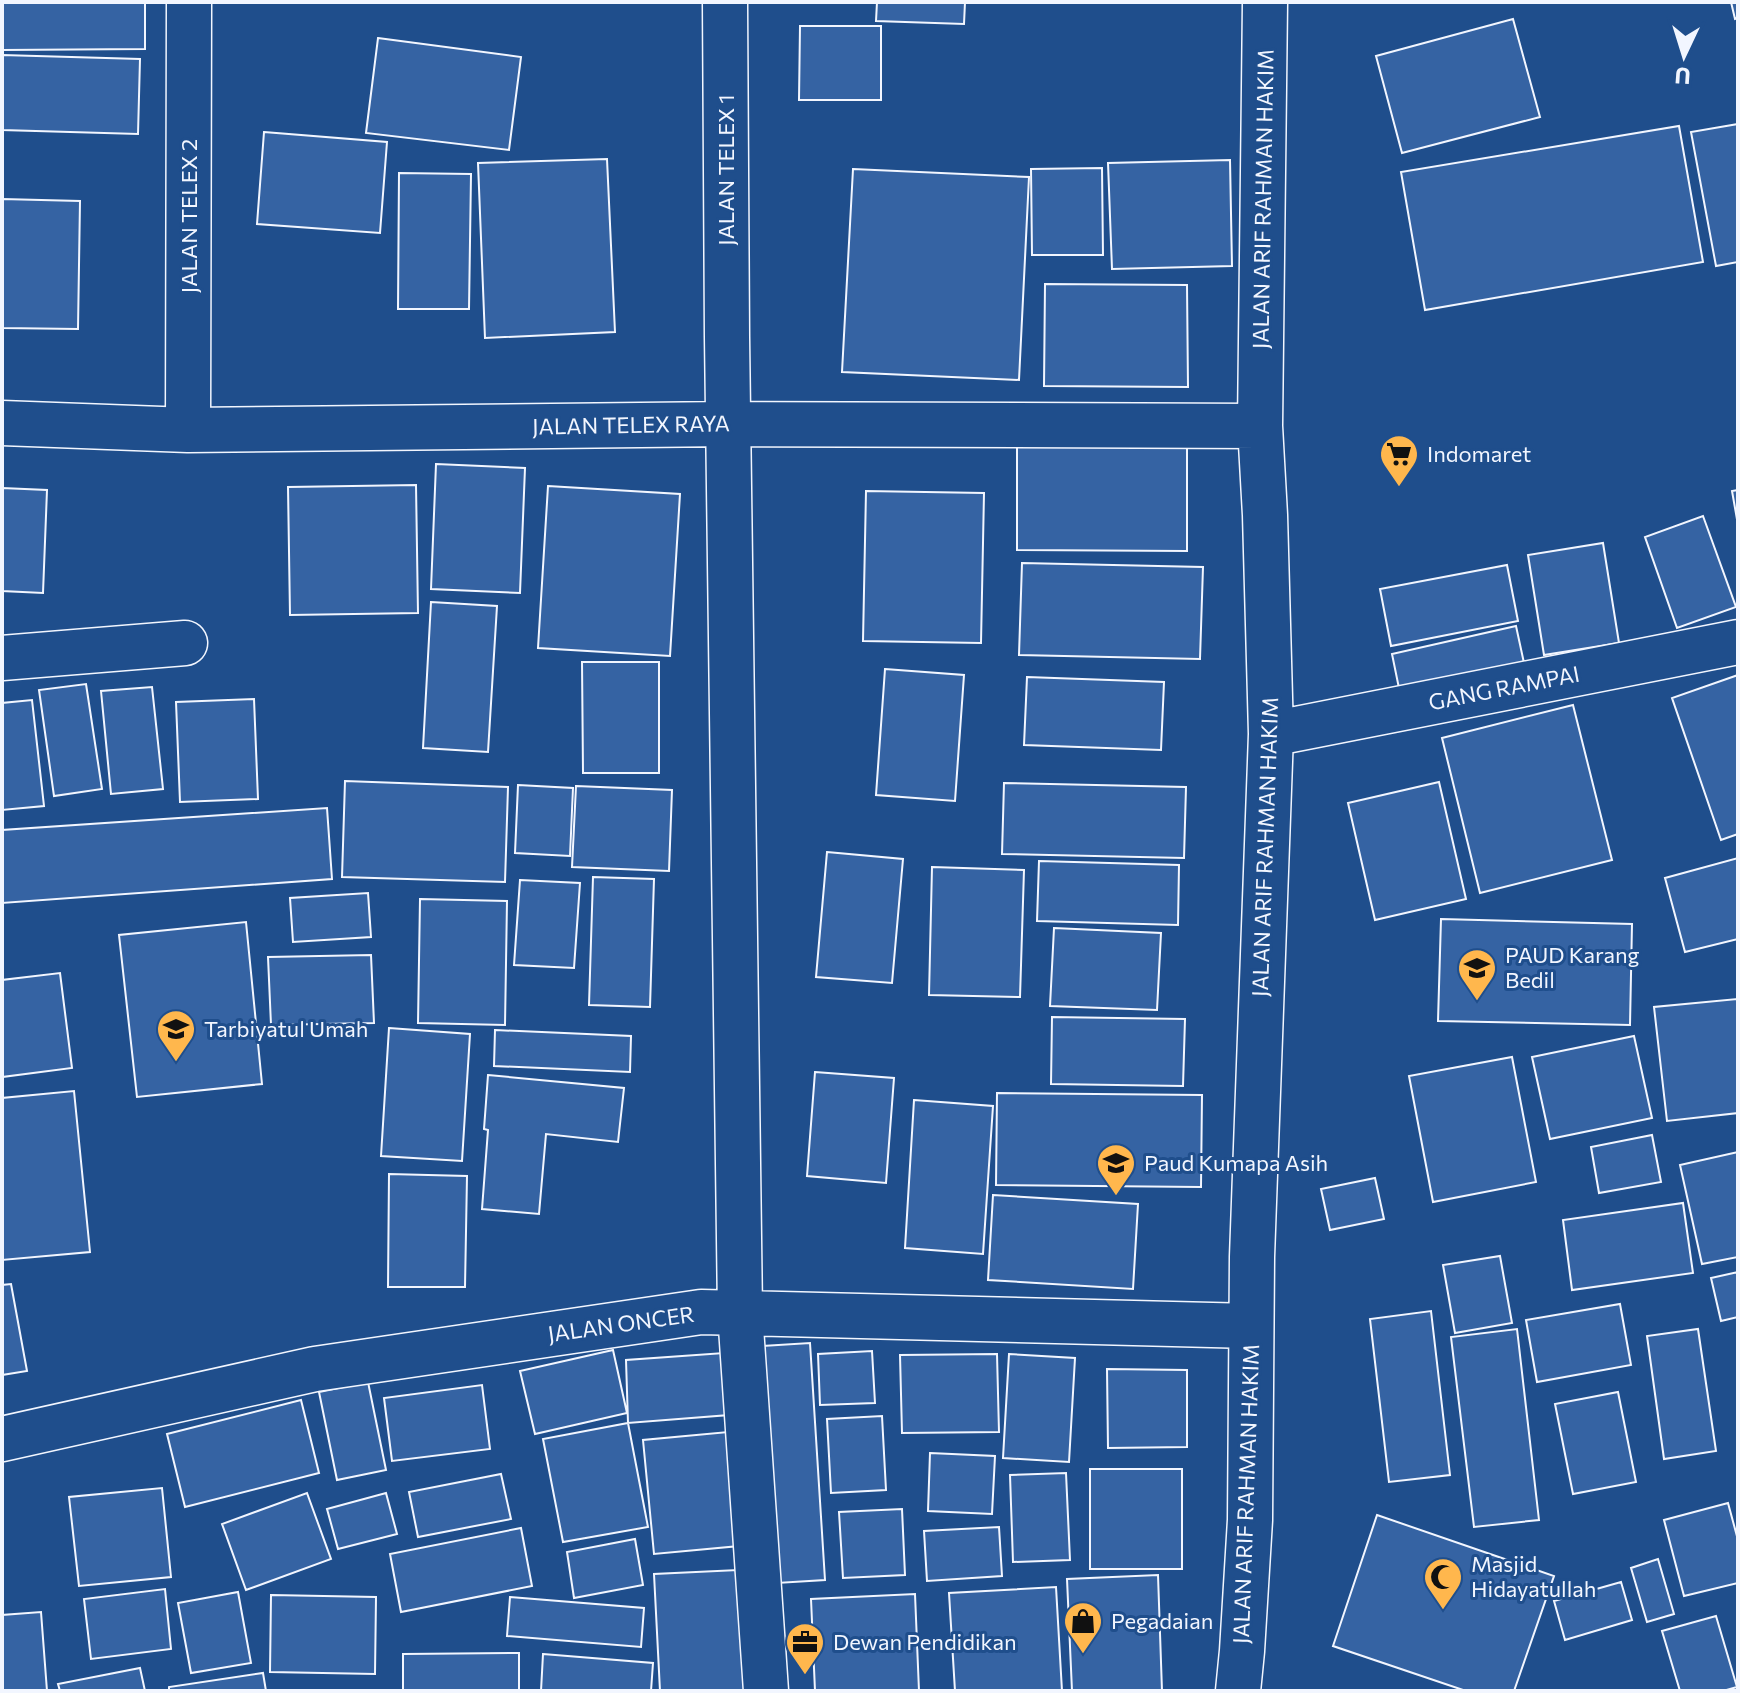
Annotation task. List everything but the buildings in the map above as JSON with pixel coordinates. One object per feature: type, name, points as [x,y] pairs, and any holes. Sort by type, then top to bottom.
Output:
[{"type":"street","name":"JALAN TELEX 2","points":[[188,430],[189,2]]},
{"type":"street","name":"JALAN TELEX 1","points":[[725,2],[740,1313],[766,1691]]},
{"type":"street","name":"JALAN ARIF RAHMAN HAKIM","points":[[1238,1691],[1250,1520],[1251,1326],[1271,734],[1260,426],[1265,2]]},
{"type":"street","name":"JALAN TELEX RAYA","points":[[2,423],[188,430],[728,424],[1260,426]]},
{"type":"street","name":"GANG RAMPAI","points":[[1271,734],[1738,642]]},
{"type":"street","points":[[2,658],[185,643]]},
{"type":"street","name":"JALAN ONCER","points":[[2,1439],[315,1369],[701,1312],[1251,1326]]},
{"type":"place","name":"Indomaret","points":[[1399,488]]},
{"type":"place","name":"PAUD Karang Bedil","points":[[1477,1002]]},
{"type":"place","name":"Tarbiyatul Umah","points":[[176,1063]]},
{"type":"place","name":"Paud Kumapa Asih","points":[[1116,1197]]},
{"type":"place","name":"Masjid Hidayatullah","points":[[1443,1611]]},
{"type":"place","name":"Pegadaian","points":[[1083,1655]]},
{"type":"place","name":"Dewan Pendidikan","points":[[805,1676]]}]
